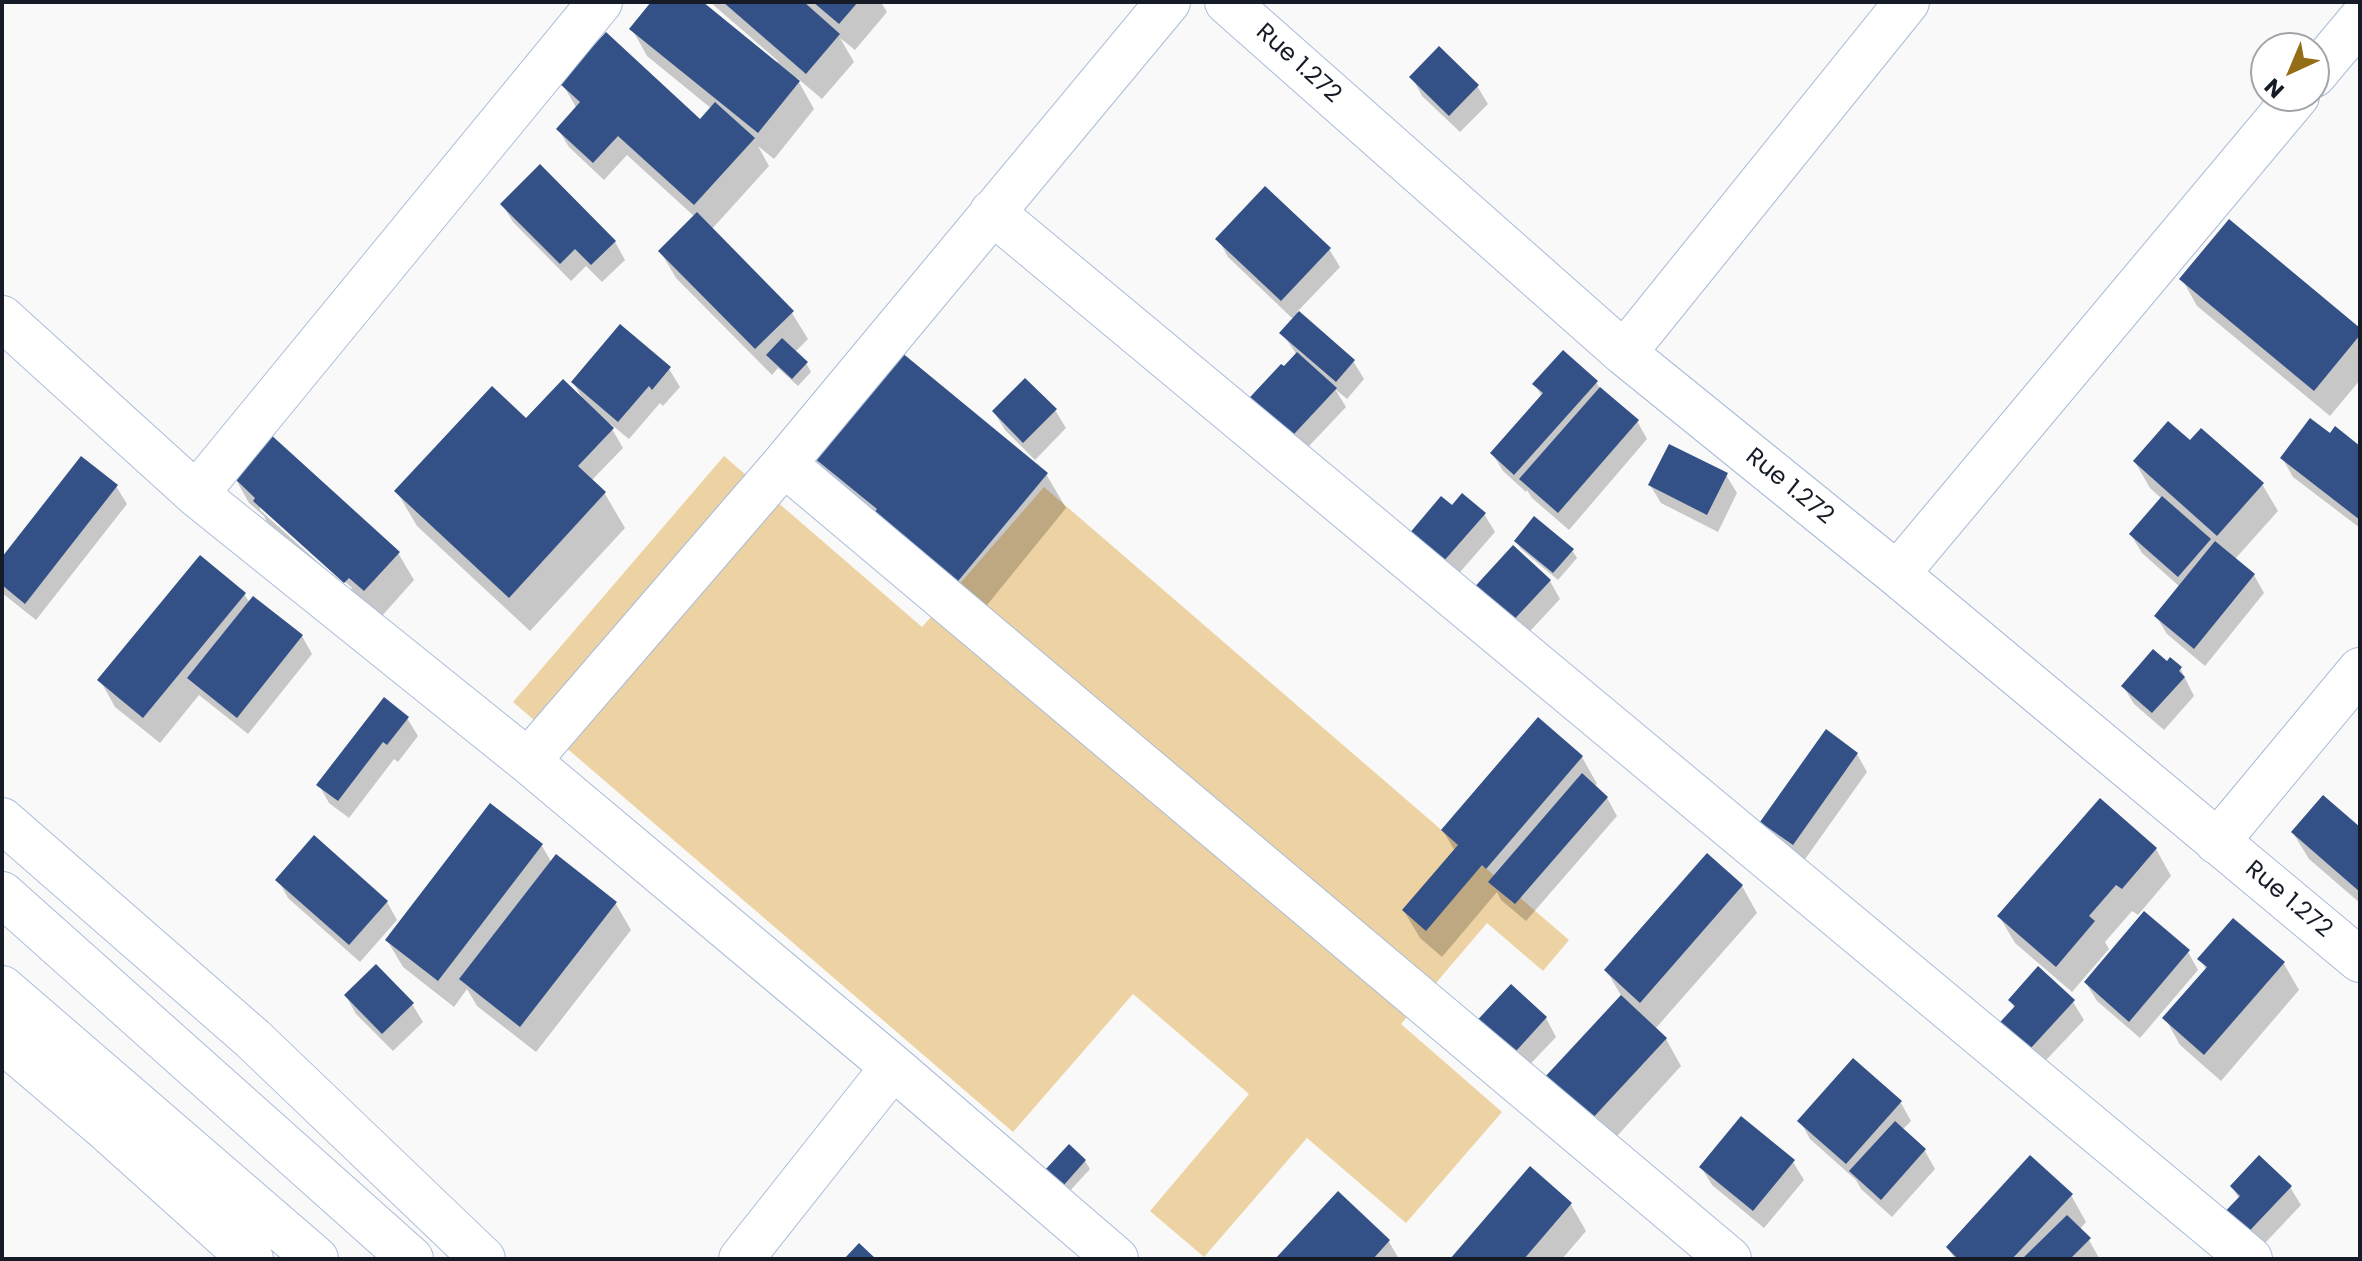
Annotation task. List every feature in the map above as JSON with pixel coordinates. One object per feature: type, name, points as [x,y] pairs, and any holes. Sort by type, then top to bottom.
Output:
[{"type":"street","points":[[196,494],[600,2]]},
{"type":"street","points":[[528,761],[784,464],[1168,2]]},
{"type":"street","name":"Rue 1.272","points":[[1227,2],[1624,353],[1897,574],[2360,960]]},
{"type":"street","points":[[1624,353],[1903,3]]},
{"type":"street","points":[[2330,56],[2360,20]]},
{"type":"street","points":[[1897,574],[2284,112]]},
{"type":"street","points":[[992,212],[2250,1259]]},
{"type":"street","points":[[2,318],[196,494],[528,761],[1116,1259]]},
{"type":"street","points":[[784,464],[1729,1259]]},
{"type":"street","points":[[2217,842],[2360,670]]},
{"type":"street","points":[[2,820],[253,1039],[483,1259]]},
{"type":"street","points":[[2,894],[411,1259]]},
{"type":"street","points":[[2,988],[316,1259]]},
{"type":"street","points":[[6,1053],[103,1126],[251,1259]]},
{"type":"street","points":[[741,1259],[893,1067]]},
{"type":"shaded area","points":[[724,456],[922,627],[1044,487],[1569,940],[1543,971],[1487,923],[1401,1024],[1502,1112],[1406,1223],[1307,1138],[1204,1257],[1150,1211],[1249,1094],[1133,994],[1013,1132],[513,702]]},
{"type":"building","points":[[651,2],[703,2],[800,81],[758,133],[629,29]]},
{"type":"building","points":[[723,2],[804,2],[840,34],[806,74]]},
{"type":"building","points":[[813,2],[858,2],[839,24]]},
{"type":"building","points":[[606,32],[700,119],[715,102],[755,138],[694,205],[618,136],[593,163],[556,129],[580,102],[559,83]]},
{"type":"building","points":[[1439,46],[1479,85],[1449,116],[1409,77]]},
{"type":"building","points":[[540,164],[616,241],[591,265],[575,249],[560,264],[500,204]]},
{"type":"building","points":[[1265,186],[1331,248],[1281,301],[1215,239]]},
{"type":"building","points":[[697,212],[794,311],[755,349],[658,251]]},
{"type":"building","points":[[2229,219],[2360,328],[2360,335],[2314,391],[2179,279]]},
{"type":"building","points":[[1299,311],[1355,360],[1336,382],[1279,333]]},
{"type":"building","points":[[620,324],[671,367],[652,390],[649,386],[618,422],[571,382]]},
{"type":"building","points":[[782,338],[808,362],[792,379],[766,355]]},
{"type":"building","points":[[895,347],[1048,473],[949,592],[866,524],[877,509],[808,453]]},
{"type":"building","points":[[1563,350],[1598,381],[1514,475],[1490,453],[1543,393],[1532,384]]},
{"type":"building","points":[[1297,352],[1337,388],[1281,448],[1239,409],[1281,364],[1284,366]]},
{"type":"building","points":[[1025,378],[1057,409],[1023,443],[992,411]]},
{"type":"building","points":[[563,379],[614,428],[578,466],[606,492],[509,598],[394,491],[492,386],[526,418]]},
{"type":"building","points":[[1600,387],[1639,420],[1558,513],[1519,479]]},
{"type":"building","points":[[2310,418],[2330,433],[2335,426],[2360,446],[2360,520],[2280,458]]},
{"type":"building","points":[[2168,421],[2190,440],[2201,428],[2264,483],[2217,536],[2133,461]]},
{"type":"building","points":[[269,433],[400,552],[364,591],[349,578],[344,583],[253,501],[255,498],[231,475]]},
{"type":"building","points":[[1669,444],[1728,473],[1707,515],[1648,485]]},
{"type":"building","points":[[81,456],[118,485],[25,604],[2,585],[2,557]]},
{"type":"building","points":[[1462,493],[1486,513],[1436,570],[1403,541],[1441,496],[1452,505]]},
{"type":"building","points":[[2162,496],[2211,539],[2178,577],[2129,534]]},
{"type":"building","points":[[1534,516],[1574,549],[1553,573],[1514,541]]},
{"type":"building","points":[[2215,541],[2255,574],[2194,649],[2154,616]]},
{"type":"building","points":[[1513,545],[1551,580],[1508,626],[1470,592]]},
{"type":"building","points":[[200,555],[246,593],[143,718],[97,680]]},
{"type":"building","points":[[253,596],[303,635],[237,718],[187,678]]},
{"type":"building","points":[[2153,649],[2167,661],[2170,657],[2182,667],[2179,671],[2185,677],[2152,713],[2121,686]]},
{"type":"building","points":[[384,697],[409,717],[387,745],[383,742],[338,801],[316,785]]},
{"type":"building","points":[[1538,717],[1583,756],[1486,869],[1482,865],[1426,931],[1402,910],[1458,845],[1441,830]]},
{"type":"building","points":[[1826,729],[1858,753],[1793,845],[1760,822]]},
{"type":"building","points":[[1582,773],[1608,797],[1515,904],[1488,882]]},
{"type":"building","points":[[2323,795],[2360,827],[2360,892],[2291,832]]},
{"type":"building","points":[[2100,798],[2157,848],[2122,889],[2116,885],[2089,916],[2095,921],[2056,967],[1997,916]]},
{"type":"building","points":[[490,803],[543,844],[438,981],[385,940]]},
{"type":"building","points":[[314,835],[388,901],[349,945],[275,880]]},
{"type":"building","points":[[1707,853],[1743,885],[1640,1003],[1604,970]]},
{"type":"building","points":[[556,854],[617,902],[520,1027],[459,979]]},
{"type":"building","points":[[2144,911],[2190,950],[2129,1022],[2084,982]]},
{"type":"building","points":[[2233,918],[2285,962],[2204,1055],[2162,1018],[2207,967],[2197,959]]},
{"type":"building","points":[[376,964],[414,1003],[382,1034],[344,995]]},
{"type":"building","points":[[2038,966],[2075,1000],[2019,1061],[1990,1033],[2015,1006],[2008,1000]]},
{"type":"building","points":[[1511,984],[1547,1017],[1507,1061],[1471,1027]]},
{"type":"building","points":[[1621,995],[1667,1038],[1590,1121],[1544,1078]]},
{"type":"building","points":[[1853,1058],[1902,1101],[1846,1164],[1797,1121]]},
{"type":"building","points":[[1741,1116],[1795,1160],[1753,1211],[1699,1167]]},
{"type":"building","points":[[1895,1121],[1926,1149],[1881,1200],[1849,1171]]},
{"type":"building","points":[[1069,1144],[1086,1160],[1063,1186],[1045,1170]]},
{"type":"building","points":[[2030,1155],[2073,1194],[2012,1259],[1958,1259],[1946,1247]]},
{"type":"building","points":[[2259,1155],[2292,1186],[2237,1244],[2214,1223],[2240,1196],[2230,1186]]},
{"type":"building","points":[[1530,1166],[1572,1203],[1524,1259],[1450,1259]]},
{"type":"building","points":[[1338,1191],[1390,1240],[1373,1259],[1275,1259]]},
{"type":"building","points":[[2067,1215],[2091,1238],[2070,1259],[2022,1259]]},
{"type":"building","points":[[859,1243],[876,1259],[844,1259]]}]
